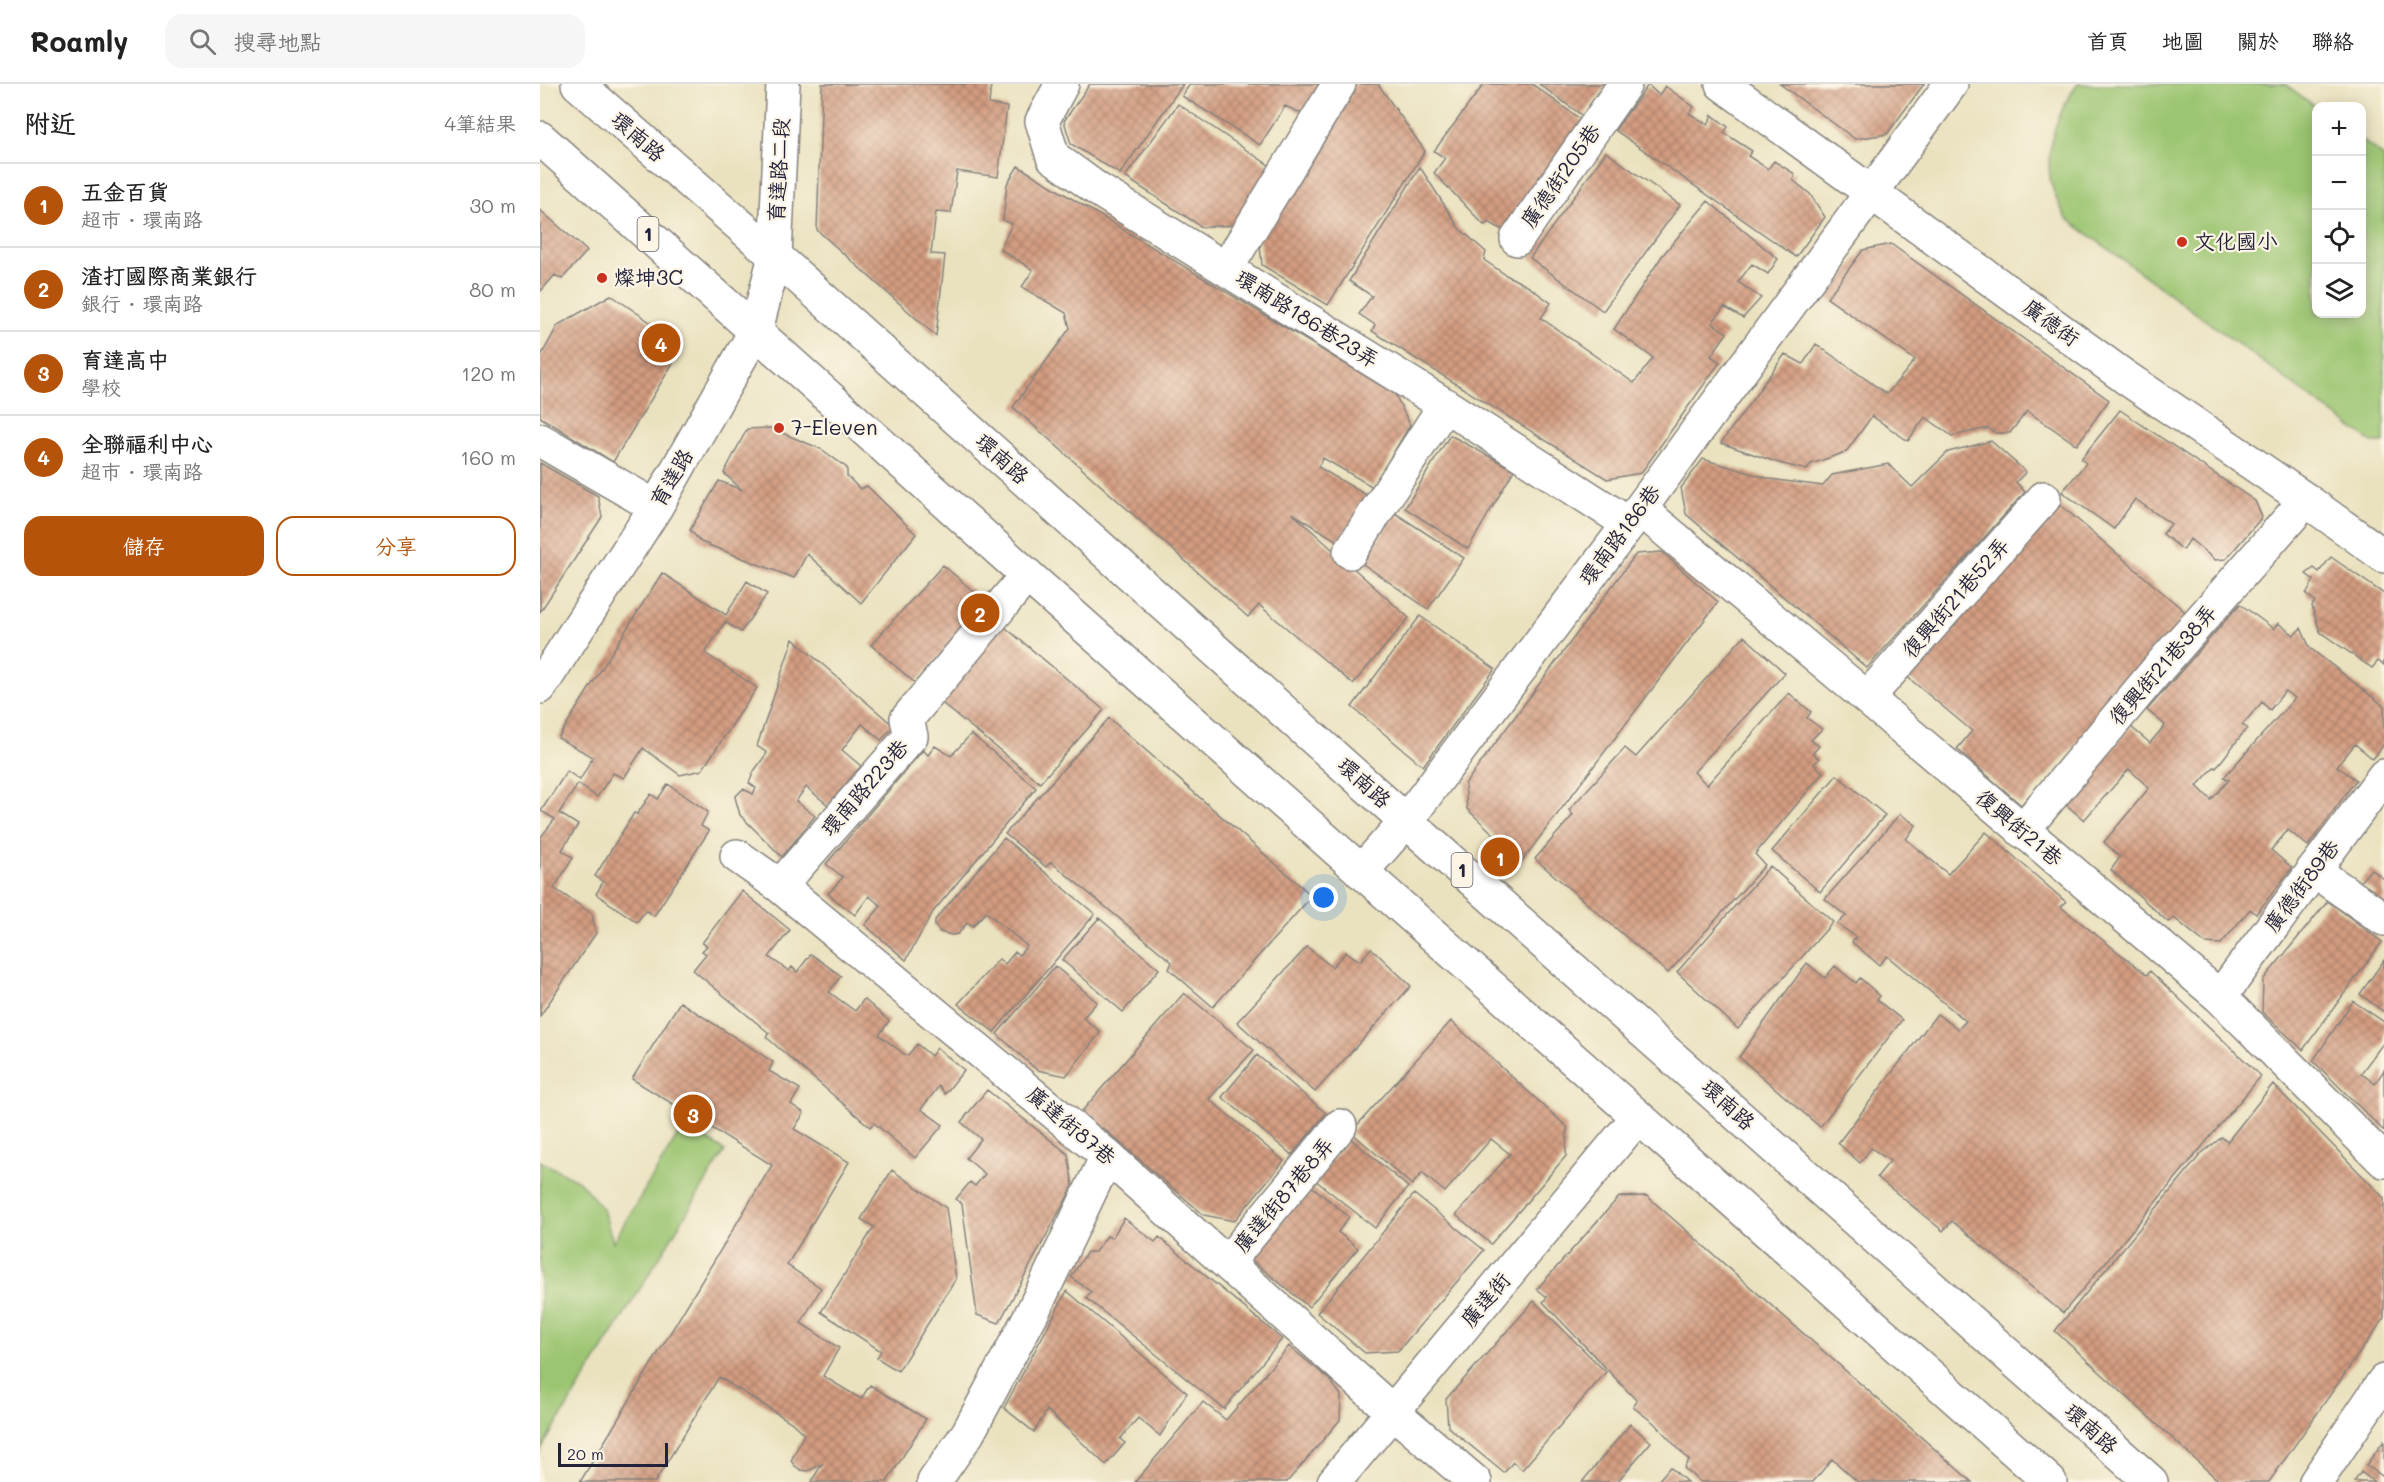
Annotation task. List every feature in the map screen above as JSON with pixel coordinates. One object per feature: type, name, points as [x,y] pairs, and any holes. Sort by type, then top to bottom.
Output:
[{"type":"main road","name":"環南路","points":[[578,84],[775,256],[1406,821],[2151,1482]]},
{"type":"main road","name":"育達路二段","points":[[775,256],[783,84]]},
{"type":"main road","name":"環南路186巷23弄","points":[[1062,84],[1042,121],[1053,157],[1097,189],[1445,405],[1635,517]]},
{"type":"main road","points":[[1226,268],[1339,84]]},
{"type":"main road","name":"廣德街205巷","points":[[1517,239],[1625,84]]},
{"type":"main road","name":"廣德街","points":[[1722,84],[2125,377],[2384,556]]},
{"type":"main road","name":"環南路186巷","points":[[1361,872],[1406,821],[1635,517],[1951,84]]},
{"type":"main road","name":"1","points":[[540,138],[1637,1118],[2050,1482]]},
{"type":"main road","name":"育達路","points":[[540,687],[656,507],[756,330],[775,256]]},
{"type":"main road","points":[[1350,552],[1445,405]]},
{"type":"main road","points":[[540,440],[656,507]]},
{"type":"main road","name":"復興街21巷52弄","points":[[1867,698],[2044,498]]},
{"type":"main road","name":"復興街21巷38弄","points":[[2022,831],[2162,664],[2306,500]]},
{"type":"main road","name":"復興街21巷","points":[[1635,517],[1867,698],[2220,997],[2384,1161]]},
{"type":"main road","name":"環南路223巷","points":[[780,886],[911,736],[907,719],[1027,575]]},
{"type":"main road","name":"廣德街89巷","points":[[2220,997],[2384,776]]},
{"type":"main road","name":"廣達街87巷","points":[[736,856],[780,886],[1107,1156],[1393,1412],[1475,1482]]},
{"type":"main road","points":[[2313,870],[2384,920]]},
{"type":"main road","name":"廣達街","points":[[1334,1482],[1637,1118]]},
{"type":"main road","name":"廣達街87巷8弄","points":[[1227,1263],[1341,1126]]},
{"type":"main road","points":[[934,1482],[968,1433],[1017,1340],[1107,1156]]},
{"type":"main road","points":[[2316,1482],[2384,1381]]},
{"type":"green space","name":"文化國小","points":[[2078,84],[2285,84],[2312,104],[2312,318],[2366,318],[2366,143],[2384,157],[2384,443],[2373,443],[2066,218],[2051,183],[2049,166],[2055,128]]},
{"type":"green space","points":[[684,1125],[725,1151],[540,1451],[540,1161],[579,1181],[603,1209],[613,1242]]},
{"type":"building","points":[[822,84],[991,84],[989,104],[1007,107],[998,177],[957,171],[951,213],[936,212],[931,254],[945,255],[936,336],[817,230]]},
{"type":"building","points":[[1090,84],[1183,84],[1120,174],[1071,144],[1064,121]]},
{"type":"building","points":[[1190,84],[1330,84],[1307,116],[1285,106],[1260,145],[1182,96]]},
{"type":"building","points":[[1355,84],[1378,84],[1425,151],[1328,305],[1262,265],[1259,236]]},
{"type":"building","points":[[1484,84],[1532,84],[1584,122],[1504,231],[1489,222],[1484,225],[1434,173],[1445,158],[1434,151]]},
{"type":"building","points":[[1539,84],[1607,84],[1583,116]]},
{"type":"building","points":[[1780,84],[1924,84],[1887,134],[1855,139]]},
{"type":"building","points":[[1648,85],[1659,95],[1665,86],[1694,107],[1689,113],[1708,125],[1712,115],[1728,127],[1724,133],[1752,151],[1748,156],[1768,169],[1774,161],[1795,174],[1793,180],[1810,194],[1825,217],[1796,257],[1615,130]]},
{"type":"building","points":[[1178,104],[1276,170],[1236,225],[1202,227],[1125,177]]},
{"type":"building","points":[[1606,152],[1680,205],[1603,311],[1530,258]]},
{"type":"building","points":[[1018,166],[1395,394],[1410,425],[1373,487],[1323,458],[1318,467],[1368,496],[1339,542],[1292,513],[1409,618],[1353,684],[1259,605],[1248,617],[1013,407],[1070,328],[1066,313],[1022,287],[1033,270],[1000,249],[1012,224],[1003,220],[1007,184]]},
{"type":"building","points":[[1420,167],[1459,228],[1486,252],[1484,260],[1551,303],[1541,318],[1634,383],[1653,358],[1614,329],[1662,256],[1708,201],[1778,259],[1768,274],[1752,264],[1738,282],[1761,298],[1743,318],[1724,307],[1712,323],[1727,333],[1711,356],[1720,362],[1641,473],[1607,479],[1372,331],[1375,325],[1359,314],[1372,296],[1349,281]]},
{"type":"building","points":[[540,210],[587,251],[562,279],[555,275],[540,292]]},
{"type":"building","points":[[1891,244],[2109,400],[2077,445],[2027,411],[2010,433],[1995,433],[1988,428],[1952,436],[1925,417],[1908,441],[1872,416],[1846,452],[1811,464],[1807,470],[1721,443],[1785,354],[1803,364],[1816,344],[1887,394],[1915,360],[1827,298],[1863,250]]},
{"type":"building","points":[[611,295],[670,336],[673,363],[613,462],[540,417],[540,358],[558,325]]},
{"type":"building","points":[[2120,410],[2255,501],[2262,517],[2226,559],[2215,560],[2190,539],[2183,550],[2163,534],[2171,524],[2135,499],[2114,529],[2062,492],[2086,463],[2081,459]]},
{"type":"building","points":[[770,428],[821,449],[847,468],[847,476],[860,489],[867,486],[916,534],[861,603],[807,554],[794,578],[701,542],[690,530],[719,481],[742,490],[724,473],[747,429]]},
{"type":"building","points":[[1450,435],[1514,470],[1468,549],[1405,508]]},
{"type":"building","points":[[1991,441],[2026,472],[2016,482],[2025,492],[1867,668],[1686,514],[1681,488],[1703,459],[1770,479],[1823,486],[1832,475],[1888,464],[1912,487],[1948,452]]},
{"type":"building","points":[[540,463],[598,496],[602,517],[540,612]]},
{"type":"building","points":[[2057,502],[2190,616],[2021,805],[1957,749],[1972,731],[1905,675]]},
{"type":"building","points":[[1395,513],[1464,558],[1428,609],[1363,564]]},
{"type":"building","points":[[1662,552],[1718,602],[1522,861],[1467,809],[1465,784],[1636,554]]},
{"type":"building","points":[[2331,557],[2384,594],[2384,665],[2378,661],[2372,668],[2320,632],[2312,606],[2315,601],[2306,594],[2314,580],[2306,574],[2314,568],[2319,572]]},
{"type":"building","points":[[943,565],[987,603],[915,683],[871,645]]},
{"type":"building","points":[[662,573],[726,615],[747,581],[767,594],[741,632],[725,622],[705,653],[757,688],[702,770],[680,775],[643,748],[624,778],[613,773],[597,797],[578,784],[559,813],[578,825],[562,850],[573,858],[554,888],[592,914],[596,933],[540,1016],[540,838],[555,819],[541,811],[567,771],[580,780],[593,757],[558,738]]},
{"type":"building","points":[[2240,604],[2274,629],[2278,623],[2294,635],[2301,628],[2310,648],[2384,706],[2384,744],[2373,759],[2355,744],[2337,766],[2356,780],[2308,846],[2288,830],[2271,850],[2292,868],[2256,914],[2250,909],[2221,944],[2205,943],[2174,918],[2168,922],[2111,870],[2120,857],[2104,842],[2149,788],[2129,769],[2084,820],[2064,803],[2131,727],[2150,743],[2165,725],[2147,710]],"holes":[[[2285,691],[2295,698],[2224,777],[2229,780],[2211,800],[2197,786],[2214,767],[2216,768],[2247,728],[2242,725],[2262,702],[2270,710]]]},
{"type":"building","points":[[1420,616],[1495,669],[1423,766],[1352,707]]},
{"type":"building","points":[[1000,623],[1104,710],[1040,783],[937,699]]},
{"type":"building","points":[[1744,636],[1785,673],[1694,772],[1707,785],[1789,693],[1811,712],[1807,718],[1822,729],[1811,740],[1819,746],[1813,753],[1819,759],[1814,764],[1823,773],[1755,854],[1765,865],[1668,973],[1535,859],[1573,815],[1569,810],[1625,748],[1636,757]]},
{"type":"building","points":[[793,639],[894,726],[881,740],[862,724],[842,750],[861,766],[828,805],[806,787],[796,801],[815,816],[782,857],[740,815],[735,797],[743,789],[753,794],[756,788],[749,783],[754,771],[767,753],[757,746]]},
{"type":"building","points":[[1109,718],[1312,896],[1213,1007],[1169,969],[1172,962],[1051,862],[1046,867],[1005,834]]},
{"type":"building","points":[[971,734],[1036,788],[933,912],[906,960],[865,925],[881,906],[869,896],[855,915],[828,894],[843,877],[826,864],[923,750],[928,755],[935,746],[951,756]]},
{"type":"building","points":[[1837,775],[1885,815],[1820,892],[1772,851]]},
{"type":"building","points":[[668,784],[708,812],[701,826],[709,831],[654,916],[646,910],[637,922],[596,894],[603,882],[595,876],[634,813],[637,814],[651,794],[658,799]]},
{"type":"building","points":[[1900,814],[1916,825],[1906,839],[1948,874],[1986,832],[2066,902],[2061,907],[2147,975],[2150,971],[2261,1076],[2063,1313],[1952,1221],[1943,1231],[1877,1177],[1890,1161],[1871,1148],[1860,1163],[1838,1143],[1937,1014],[1958,1029],[1966,1021],[1887,956],[1879,965],[1852,942],[1856,937],[1837,924],[1846,916],[1825,899]]},
{"type":"building","points":[[1004,838],[1095,914],[994,1032],[958,1004],[999,959],[1005,964],[1015,952],[1019,955],[1027,946],[986,912],[973,926],[967,923],[958,934],[952,935],[940,932],[935,926],[935,920]]},
{"type":"building","points":[[1770,866],[1833,922],[1738,1029],[1677,972]]},
{"type":"building","points":[[2371,869],[2384,879],[2384,910],[2369,900],[2376,893],[2360,882]]},
{"type":"building","points":[[742,891],[790,930],[769,957],[789,971],[792,967],[797,972],[811,954],[841,976],[829,992],[855,1011],[864,999],[889,1021],[879,1035],[907,1056],[917,1044],[931,1056],[937,1048],[964,1070],[945,1094],[939,1086],[921,1109],[943,1125],[915,1158],[874,1123],[870,1127],[766,1037],[769,1033],[693,970],[706,954],[702,951],[707,946],[702,943]]},
{"type":"building","points":[[2328,901],[2382,942],[2303,1050],[2262,1012],[2263,980]]},
{"type":"building","points":[[1099,918],[1159,969],[1123,1012],[1062,960]]},
{"type":"building","points":[[1307,947],[1332,967],[1346,952],[1360,961],[1371,948],[1411,986],[1315,1092],[1237,1022]]},
{"type":"building","points":[[2384,960],[2384,1012],[2360,994]]},
{"type":"building","points":[[1807,963],[1825,978],[1835,966],[1856,983],[1860,978],[1880,996],[1877,1000],[1902,1020],[1820,1127],[1739,1057]]},
{"type":"building","points":[[1055,966],[1097,1002],[1083,1018],[1101,1032],[1066,1076],[1037,1070],[997,1034]]},
{"type":"building","points":[[1184,993],[1254,1050],[1209,1099],[1284,1161],[1234,1221],[1204,1215],[1103,1128],[1097,1133],[1077,1117]]},
{"type":"building","points":[[2353,1001],[2384,1022],[2384,1042],[2361,1073],[2375,1084],[2384,1070],[2384,1131],[2313,1061]]},
{"type":"building","points":[[680,1002],[773,1062],[769,1071],[800,1089],[791,1104],[804,1113],[794,1129],[849,1162],[787,1265],[821,1288],[801,1323],[839,1348],[823,1376],[861,1399],[870,1385],[926,1419],[887,1482],[811,1482],[822,1464],[808,1471],[801,1470],[791,1461],[804,1434],[791,1422],[719,1377],[655,1482],[580,1482],[772,1165],[632,1079]]},
{"type":"building","points":[[1451,1021],[1567,1127],[1566,1156],[1491,1244],[1456,1215],[1510,1154],[1491,1139],[1445,1192],[1422,1173],[1412,1185],[1351,1132]]},
{"type":"building","points":[[1257,1055],[1326,1113],[1292,1155],[1222,1097]]},
{"type":"building","points":[[2273,1084],[2384,1198],[2384,1318],[2269,1482],[2220,1482],[2055,1331],[2201,1154],[2222,1137],[2227,1142]]},
{"type":"building","points":[[987,1090],[1068,1154],[1073,1186],[999,1323],[977,1315],[962,1204],[956,1199],[970,1182],[975,1186],[985,1174],[966,1158],[981,1139],[961,1122]]},
{"type":"building","points":[[1350,1138],[1408,1187],[1375,1228],[1315,1180]]},
{"type":"building","points":[[892,1170],[946,1208],[956,1279],[898,1371],[877,1358],[881,1351],[821,1312],[874,1227],[861,1219]]},
{"type":"building","points":[[1309,1184],[1349,1217],[1338,1232],[1358,1248],[1309,1307],[1248,1257]]},
{"type":"building","points":[[1414,1194],[1484,1250],[1398,1351],[1365,1353],[1317,1313]]},
{"type":"building","points":[[1647,1196],[1972,1482],[1858,1482],[1832,1459],[1813,1482],[1701,1482],[1684,1468],[1689,1460],[1654,1423],[1633,1407],[1637,1401],[1543,1302],[1547,1297],[1537,1289],[1619,1197]]},
{"type":"building","points":[[1124,1218],[1155,1242],[1159,1237],[1282,1339],[1224,1409],[1086,1298],[1091,1292],[1071,1277],[1087,1252],[1095,1252],[1107,1236],[1112,1238]]},
{"type":"building","points":[[1067,1291],[1187,1393],[1160,1436],[1138,1418],[1120,1439],[1125,1443],[1106,1465],[1047,1410],[1034,1432],[1004,1408]]},
{"type":"building","points":[[1534,1301],[1606,1372],[1522,1470],[1513,1462],[1504,1473],[1448,1427],[1446,1399]]},
{"type":"building","points":[[1289,1346],[1329,1379],[1341,1395],[1340,1420],[1287,1482],[1135,1482],[1203,1402],[1226,1420]]},
{"type":"building","points":[[1630,1424],[1651,1442],[1617,1482],[1582,1482]]},
{"type":"building","points":[[2384,1441],[2384,1477],[2366,1465]]},
{"type":"building","points":[[1670,1467],[1687,1482],[1657,1482]]},
{"type":"building","points":[[2361,1472],[2374,1482],[2354,1482]]},
{"type":"place","name":"文化國小","points":[[2182,242]]},
{"type":"place","name":"燦坤3C","points":[[602,278]]},
{"type":"place","name":"全聯福利中心","points":[[661,343]]},
{"type":"place","name":"7-Eleven","points":[[779,428]]},
{"type":"place","name":"渣打國際商業銀行","points":[[980,613]]},
{"type":"place","name":"五金百貨","points":[[1500,857]]},
{"type":"place","name":"育達高中","points":[[693,1114]]}]
